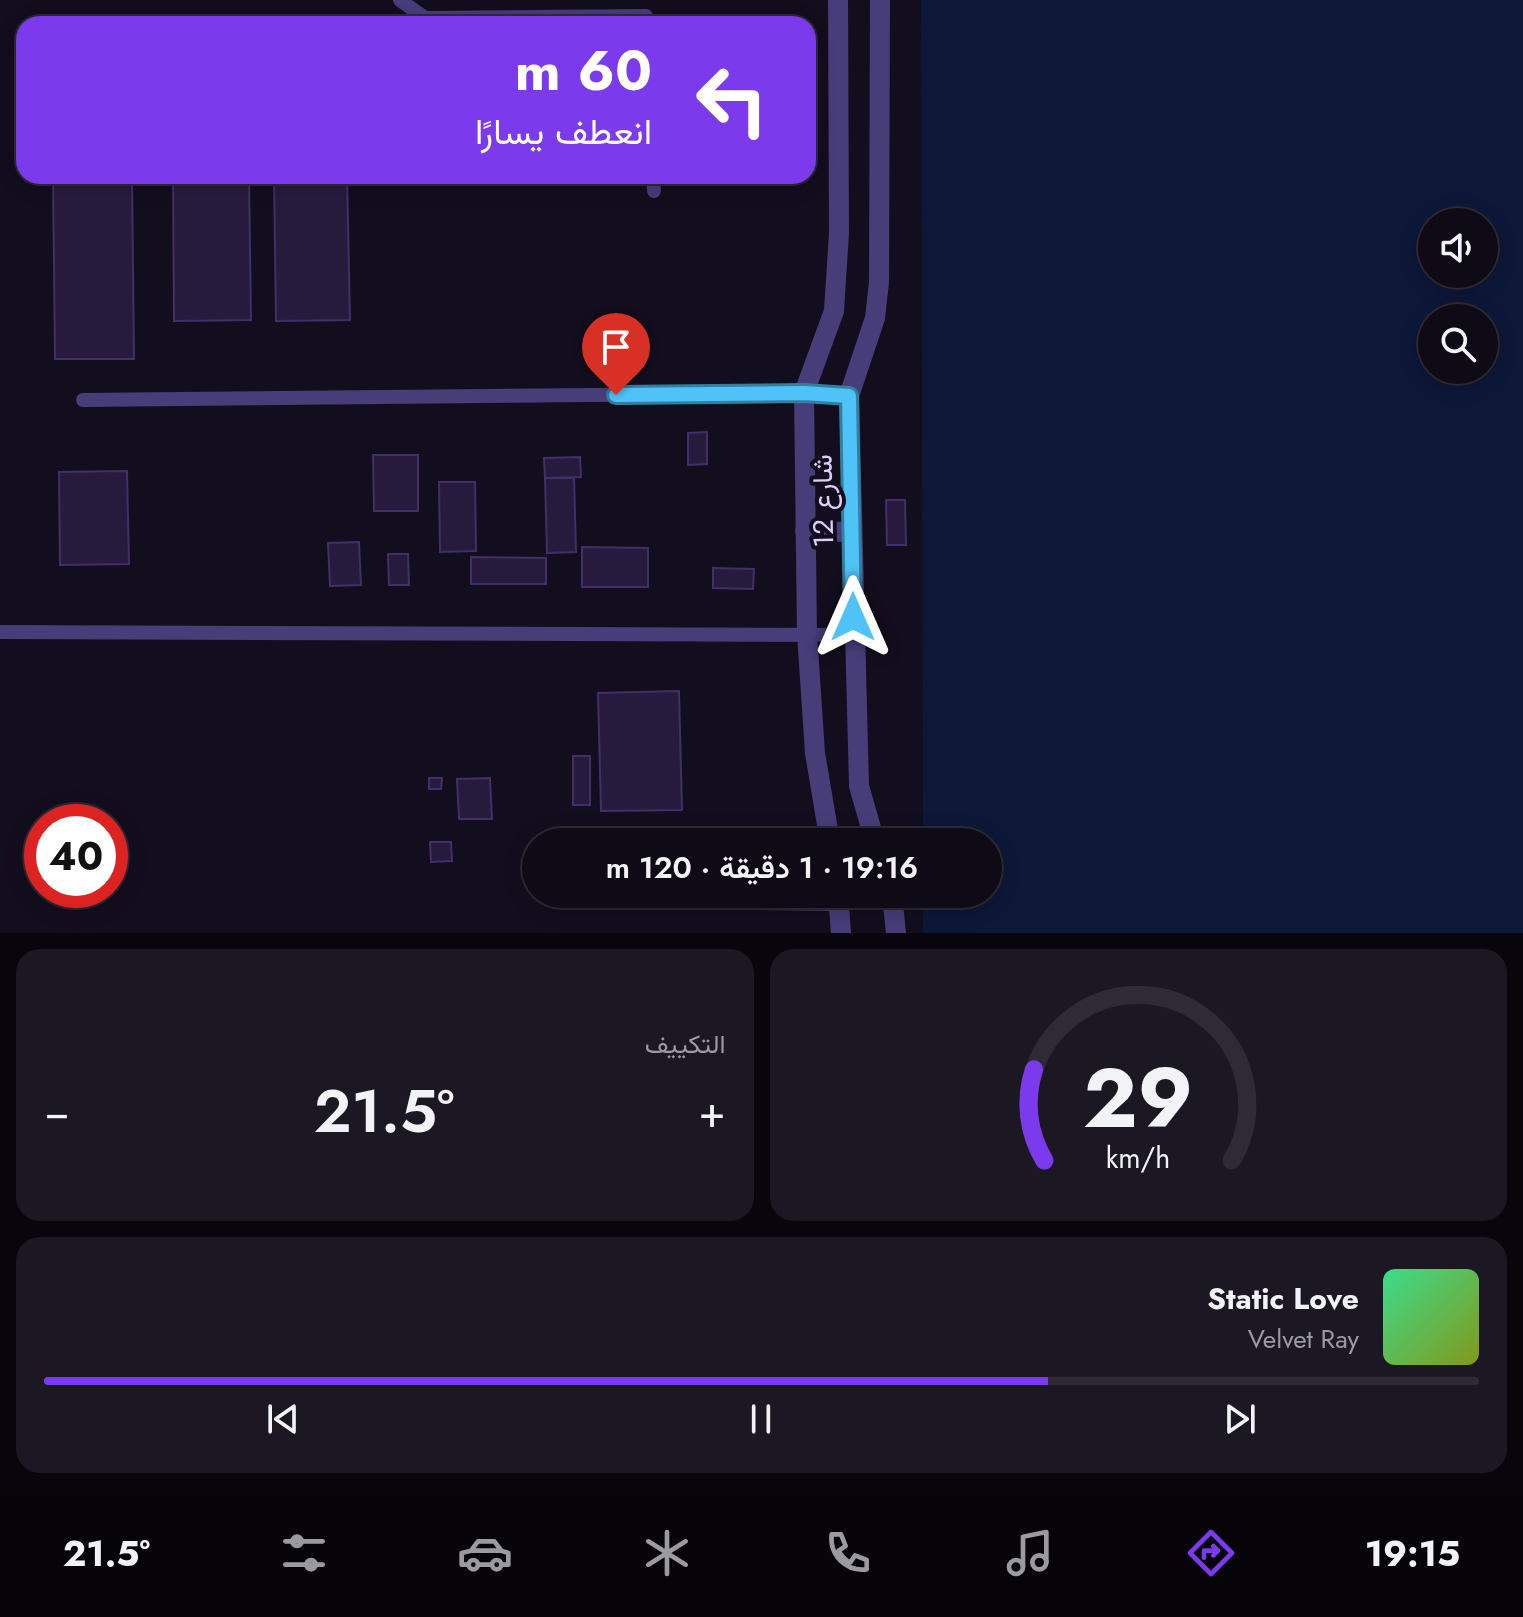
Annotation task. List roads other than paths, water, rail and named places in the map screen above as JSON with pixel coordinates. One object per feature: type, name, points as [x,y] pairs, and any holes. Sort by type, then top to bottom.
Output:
[{"type":"street","points":[[828,828],[815,753],[807,634],[804,393],[834,311],[839,233],[838,0]]},
{"type":"street","name":"شارع 12","points":[[871,828],[859,786],[852,635],[849,396],[875,318],[879,282],[880,0]]},
{"type":"street","points":[[805,531],[852,532]]},
{"type":"street","points":[[840,908],[841,933]]},
{"type":"street","points":[[893,908],[896,933]]},
{"type":"lane","points":[[400,0],[422,16]]},
{"type":"lane","points":[[83,400],[804,393],[849,396]]},
{"type":"lane","points":[[0,632],[852,635]]},
{"type":"water","points":[[921,0],[1523,0],[1523,933],[923,933],[923,908],[1002,908],[1002,828],[923,828]]}]
